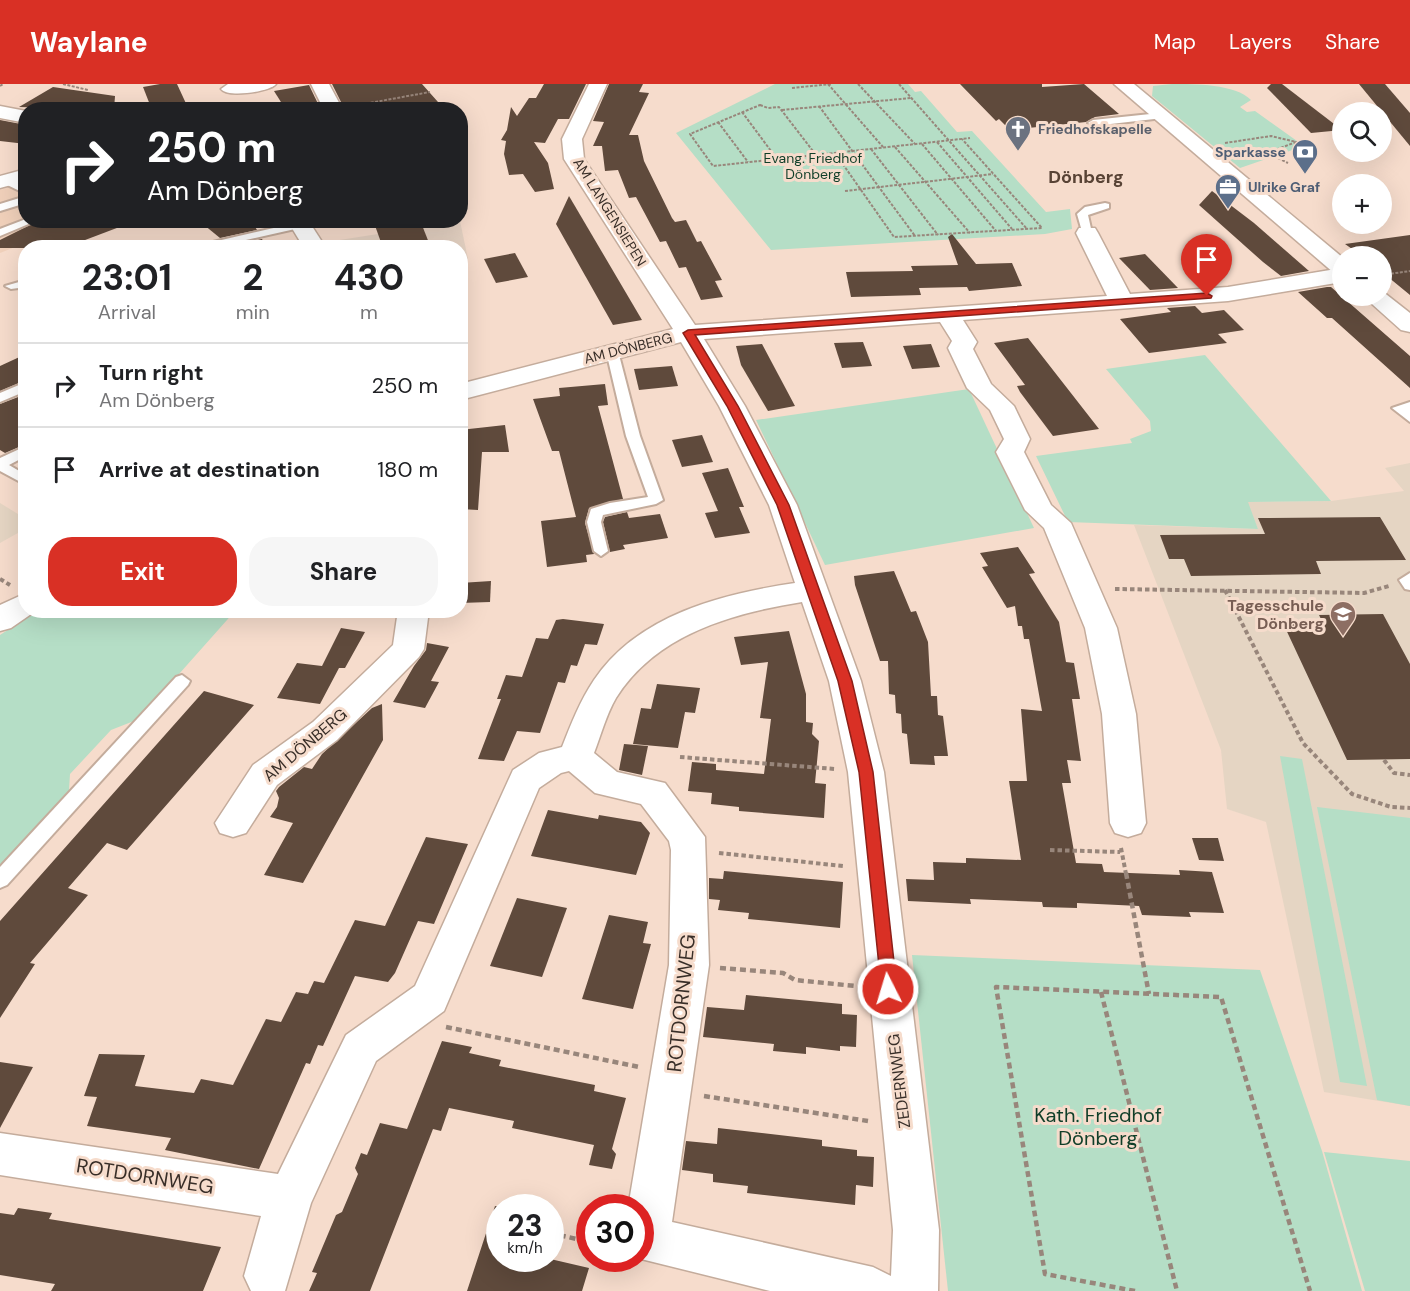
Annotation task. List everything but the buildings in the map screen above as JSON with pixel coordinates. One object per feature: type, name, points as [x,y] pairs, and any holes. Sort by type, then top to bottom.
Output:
[{"type":"street","points":[[234,102],[229,87],[267,84]]},
{"type":"street","points":[[320,84],[334,102]]},
{"type":"street","name":"AM LANGENSIEPEN","points":[[598,84],[572,139],[574,159],[688,333]]},
{"type":"street","points":[[1123,84],[1160,116],[1212,150],[1332,259]]},
{"type":"street","points":[[0,112],[18,115]]},
{"type":"street","points":[[2,181],[18,177]]},
{"type":"street","points":[[1087,233],[1123,303]]},
{"type":"street","name":"AM DÖNBERG","points":[[468,390],[688,333],[1228,294],[1332,277]]},
{"type":"street","points":[[1387,306],[1410,325]]},
{"type":"street","points":[[947,314],[965,342],[960,348],[980,388],[1001,406],[1017,439],[1010,452],[1039,510],[1057,523],[1101,628],[1119,714],[1128,823]]},
{"type":"street","name":"ZEDERNWEG","points":[[688,333],[732,406],[783,505],[845,681],[866,772],[916,1230],[914,1291]]},
{"type":"street","points":[[268,1276],[275,1241],[290,1198],[361,1048],[430,998],[525,780],[551,762],[575,757],[592,711],[609,683],[637,653],[670,629],[706,612],[755,598],[813,590]]},
{"type":"street","points":[[0,620],[18,608]]},
{"type":"street","name":"AM DÖNBERG","points":[[233,823],[265,775],[325,731],[408,649],[413,618]]},
{"type":"street","name":"ROTDORNWEG","points":[[575,757],[607,783],[652,793],[687,837],[689,850],[689,965],[673,1083],[646,1239],[873,1291]]},
{"type":"street","name":"ROTDORNWEG","points":[[0,1154],[290,1198]]},
{"type":"lane","points":[[1093,123],[1160,116]]},
{"type":"lane","points":[[2,181],[18,188]]},
{"type":"lane","points":[[0,208],[18,202]]},
{"type":"lane","points":[[1087,233],[1082,214],[1089,209],[1105,206]]},
{"type":"lane","points":[[0,233],[18,226]]},
{"type":"lane","points":[[226,240],[277,228]]},
{"type":"lane","points":[[11,286],[18,285]]},
{"type":"lane","points":[[602,551],[594,522],[596,512],[610,507],[656,500],[633,436],[612,351]]},
{"type":"lane","points":[[0,398],[18,390]]},
{"type":"lane","points":[[1410,406],[1399,408],[1410,418]]},
{"type":"lane","points":[[18,454],[0,464],[18,476]]},
{"type":"lane","points":[[0,880],[182,681]]},
{"type":"path","points":[[63,84],[88,90]]},
{"type":"path","points":[[792,88],[830,84],[883,147]]},
{"type":"path","points":[[858,84],[915,144]]},
{"type":"path","points":[[899,84],[1027,229]]},
{"type":"path","points":[[377,102],[430,92]]},
{"type":"path","points":[[781,110],[912,98]]},
{"type":"path","points":[[816,154],[779,107],[768,108],[760,105],[690,134],[713,166],[970,138]]},
{"type":"path","points":[[819,106],[854,150],[915,236]]},
{"type":"path","points":[[742,112],[777,159]]},
{"type":"path","points":[[718,122],[748,162]]},
{"type":"path","points":[[1271,136],[1296,142],[1269,154],[1248,155],[1212,150],[1223,143],[1271,136]]},
{"type":"path","points":[[835,152],[894,237],[1042,228],[962,138]]},
{"type":"path","points":[[936,141],[1013,230]]},
{"type":"path","points":[[922,143],[996,231]]},
{"type":"path","points":[[894,146],[970,233]]},
{"type":"path","points":[[870,149],[938,235]]},
{"type":"path","points":[[1269,154],[1288,163]]},
{"type":"path","points":[[845,191],[994,174]]},
{"type":"path","points":[[1392,274],[1410,271]]},
{"type":"path","points":[[1084,589],[1364,593],[1409,581]]},
{"type":"path","points":[[1225,590],[1303,743],[1352,794],[1390,807],[1410,808]]},
{"type":"path","points":[[680,757],[866,772]]},
{"type":"path","points":[[1384,760],[1394,773],[1410,775]]},
{"type":"path","points":[[1128,823],[1120,852],[1149,994]]},
{"type":"path","points":[[689,850],[877,870]]},
{"type":"path","points":[[1050,850],[1120,852]]},
{"type":"path","points":[[689,965],[783,974],[795,980],[888,989]]},
{"type":"path","points":[[1135,1291],[1045,1274],[996,987],[1221,997],[1310,1291]]},
{"type":"path","points":[[1101,992],[1177,1291]]},
{"type":"path","points":[[412,1010],[437,1025],[673,1083],[905,1127]]},
{"type":"shaded area","points":[[18,185],[18,228],[62,228],[32,240],[18,240],[18,246],[0,253],[0,190]]},
{"type":"shaded area","points":[[416,228],[461,228],[464,240],[340,240]]},
{"type":"shaded area","points":[[1410,463],[1410,1106],[1324,1092],[1266,822],[1227,809],[1221,750],[1134,525],[1258,529],[1247,502],[1331,501],[1404,491],[1385,468]]},
{"type":"shaded area","points":[[0,503],[18,514],[18,533],[0,543]]},
{"type":"green space","name":"Evang. Friedhof Dönberg","points":[[775,84],[908,84],[915,92],[921,91],[957,132],[972,131],[1046,212],[1070,209],[1072,229],[1045,234],[771,250],[676,133]]},
{"type":"green space","points":[[1172,84],[1214,86],[1244,95],[1251,100],[1240,107],[1247,112],[1255,111],[1304,146],[1240,168],[1152,96],[1153,86]]},
{"type":"green space","points":[[1205,355],[1331,501],[1248,502],[1258,529],[1068,522],[1036,456],[1132,443],[1130,439],[1151,431],[1150,421],[1106,369]]},
{"type":"green space","points":[[969,389],[1034,528],[825,565],[756,420]]},
{"type":"green space","points":[[26,618],[229,618],[139,719],[111,730],[70,774],[69,790],[0,868],[0,635]]},
{"type":"green space","points":[[1280,756],[1302,759],[1367,1086],[1340,1082]]},
{"type":"green space","points":[[1317,807],[1410,818],[1410,1106],[1377,1100]]},
{"type":"green space","name":"Kath. Friedhof Dönberg","points":[[912,955],[1260,970],[1322,1151],[1362,1291],[948,1291]]},
{"type":"green space","points":[[1324,1152],[1410,1161],[1410,1291],[1365,1291]]},
{"type":"place","name":"Friedhofskapelle","points":[[1018,152]]},
{"type":"place","name":"Sparkasse","points":[[1305,175]]},
{"type":"place","name":"Ulrike Graf","points":[[1228,210]]},
{"type":"place","name":"Tagesschule Dönberg","points":[[1343,637]]},
{"type":"district","name":"Dönberg","points":[[1086,177]]},
{"type":"route","points":[[888,989],[866,772],[845,681],[783,505],[732,406],[688,333],[1207,296]]}]
